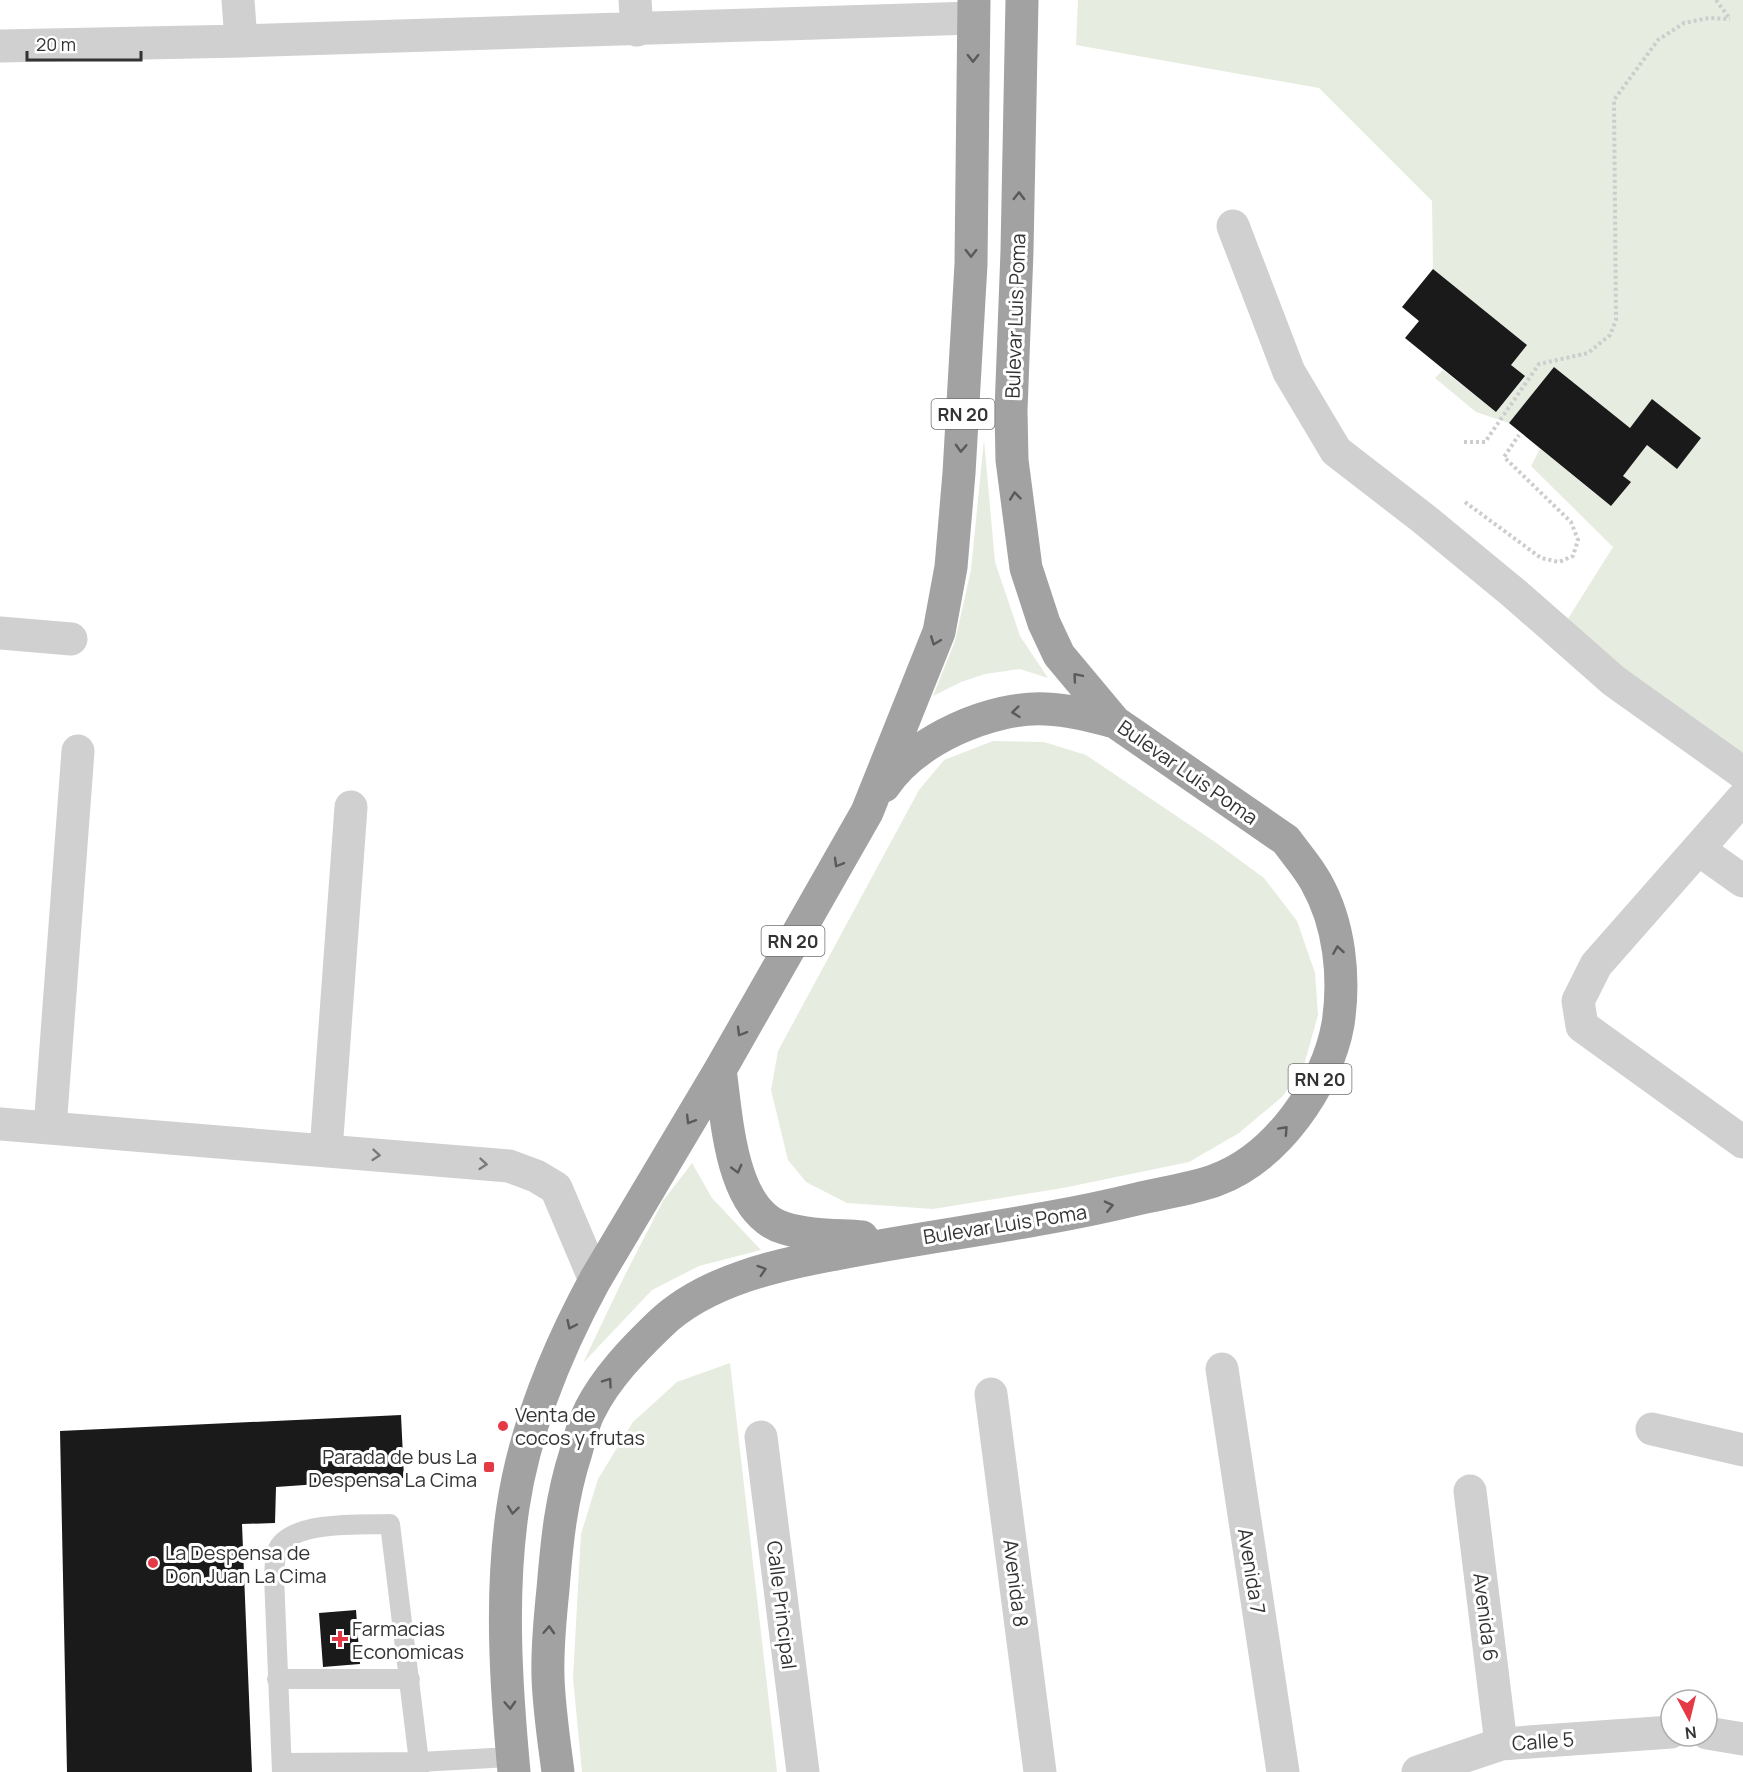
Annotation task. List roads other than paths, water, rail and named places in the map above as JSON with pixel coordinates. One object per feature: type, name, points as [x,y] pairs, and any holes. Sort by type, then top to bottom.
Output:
[{"type":"highway","name":"Bulevar Luis Poma","points":[[906,1240],[1074,1214],[1216,1180],[1248,1162],[1269,1145],[1302,1108],[1322,1075],[1338,1024],[1341,1004],[1341,970],[1335,933],[1326,903],[1316,882],[1286,840],[1115,722],[1059,655],[1044,623],[1026,568],[1012,460],[1011,411],[1022,0]]},
{"type":"highway","points":[[973,9],[999,29],[1006,41],[1021,92]]},
{"type":"highway","name":"RN 20","points":[[513,1764],[506,1624],[513,1507],[530,1433],[552,1366],[595,1280],[720,1070],[867,812],[939,632],[951,567],[971,264],[973,9]]},
{"type":"highway","points":[[867,812],[887,782],[912,757],[941,736],[974,721],[1008,712],[1044,709],[1080,713],[1115,722]]},
{"type":"highway","points":[[720,1070],[735,1166],[749,1200],[763,1218],[783,1228],[817,1234],[906,1240]]},
{"type":"highway","name":"RN 20","points":[[558,1772],[548,1677],[549,1630],[557,1536],[564,1491],[589,1412],[610,1378],[661,1322],[712,1290],[743,1276],[782,1264],[906,1240]]},
{"type":"street","points":[[238,0],[241,41]]},
{"type":"street","points":[[0,46],[241,41],[636,15],[973,9]]},
{"type":"street","points":[[1233,226],[1289,372],[1336,452],[1424,519],[1506,586],[1614,681],[1743,773]]},
{"type":"street","points":[[0,633],[70,639]]},
{"type":"street","points":[[50,1128],[78,751]]},
{"type":"street","points":[[1743,798],[1596,965],[1578,1001],[1582,1026],[1743,1142]]},
{"type":"street","points":[[326,1151],[351,807]]},
{"type":"street","points":[[1698,849],[1743,881]]},
{"type":"street","points":[[0,1124],[509,1166],[536,1176],[556,1188],[595,1280]]},
{"type":"street","name":"Avenida 7","points":[[1222,1369],[1283,1772]]},
{"type":"street","name":"Avenida 8","points":[[991,1394],[1040,1772]]},
{"type":"street","points":[[1652,1430],[1743,1450]]},
{"type":"street","name":"Calle Principal","points":[[761,1437],[803,1772]]},
{"type":"street","name":"Avenida 6","points":[[1470,1491],[1502,1744]]},
{"type":"street","name":"Calle 5","points":[[1418,1772],[1502,1744],[1659,1733]]},
{"type":"street","points":[[1719,1735],[1743,1739]]},
{"type":"lane","points":[[419,1767],[390,1524],[327,1527],[301,1531],[282,1544],[276,1555],[274,1576],[282,1768],[419,1767],[513,1764]]},
{"type":"lane","points":[[277,1679],[410,1678]]},
{"type":"place","name":"Venta de cocos y frutas","points":[[503,1426]]},
{"type":"place","name":"Parada de bus La Despensa La Cima","points":[[489,1467]]},
{"type":"place","name":"La Despensa de Don Juan La Cima","points":[[153,1563]]},
{"type":"place","name":"Farmacias Economicas","points":[[340,1639]]}]
